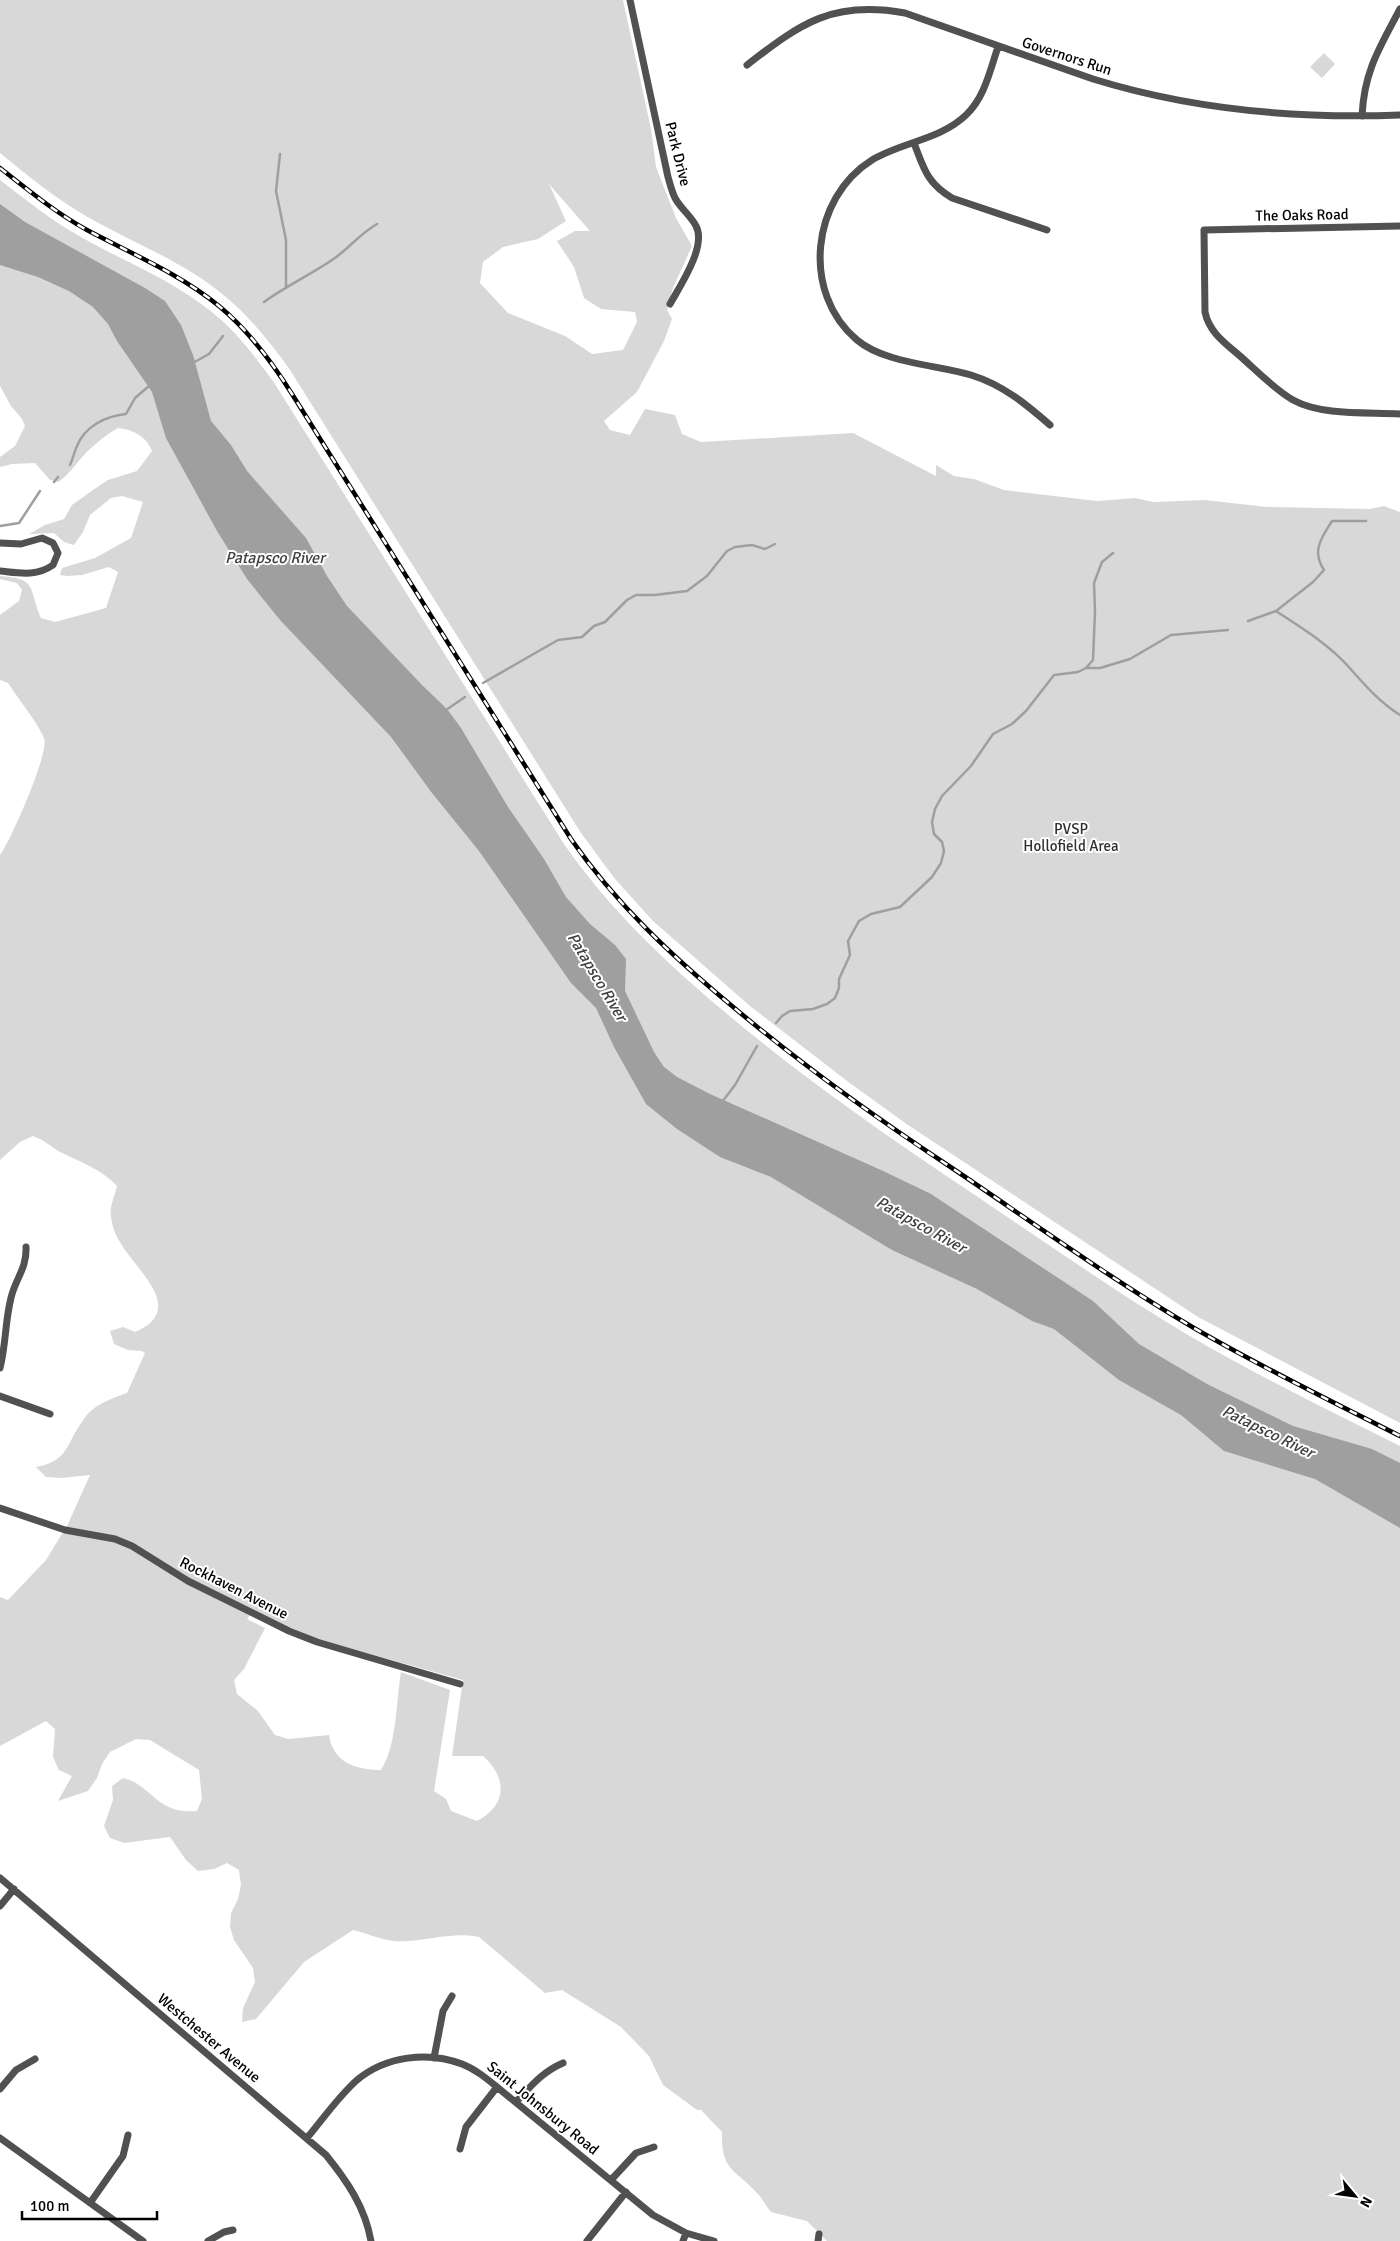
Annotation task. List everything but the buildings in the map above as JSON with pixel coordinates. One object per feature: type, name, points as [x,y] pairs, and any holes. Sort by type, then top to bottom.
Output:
[{"type":"street","name":"Park Drive","points":[[630,0],[668,177],[676,199],[699,233],[696,252],[689,270],[670,304]]},
{"type":"street","name":"Governors Run","points":[[747,65],[803,23],[819,15],[863,6],[886,8],[905,13],[998,47],[1123,88],[1178,101],[1220,108],[1287,115],[1400,115]]},
{"type":"street","points":[[1362,116],[1363,93],[1367,77],[1374,59],[1400,9]]},
{"type":"street","points":[[998,47],[984,87],[968,114],[944,132],[886,153],[871,161],[844,186],[827,215],[822,234],[820,254],[821,275],[827,297],[843,326],[868,348],[884,355],[988,381],[1018,398],[1050,425]]},
{"type":"street","points":[[914,143],[927,177],[942,192],[952,198],[1047,230]]},
{"type":"street","name":"The Oaks Road","points":[[1400,226],[1204,230],[1205,312],[1207,322],[1219,338],[1278,390],[1310,407],[1325,410],[1400,414]]},
{"type":"street","points":[[0,543],[21,544],[42,538],[53,543],[58,553],[53,565],[41,571],[26,575],[0,571]]},
{"type":"street","points":[[0,1368],[7,1335],[11,1297],[25,1267],[26,1247]]},
{"type":"street","points":[[0,1396],[50,1414]]},
{"type":"street","name":"Rockhaven Avenue","points":[[0,1508],[65,1530],[116,1539],[132,1546],[188,1581],[289,1631],[317,1642],[460,1684]]},
{"type":"street","name":"Westchester Avenue","points":[[0,1878],[326,2156],[352,2190],[362,2209],[371,2241]]},
{"type":"street","points":[[0,1906],[14,1890]]},
{"type":"street","points":[[434,2058],[443,2011],[452,1996]]},
{"type":"street","name":"Saint Johnsbury Road","points":[[307,2138],[346,2092],[371,2071],[402,2059],[434,2058],[462,2064],[478,2072],[497,2086],[653,2214],[686,2233],[714,2241]]},
{"type":"street","points":[[0,2089],[16,2070],[36,2059]]},
{"type":"street","points":[[516,2102],[539,2076],[550,2068],[562,2063]]},
{"type":"street","points":[[460,2149],[466,2127],[497,2086]]},
{"type":"street","points":[[90,2203],[123,2156],[128,2135]]},
{"type":"street","points":[[0,2138],[143,2241]]},
{"type":"street","points":[[611,2180],[636,2154],[654,2147]]},
{"type":"street","points":[[587,2241],[626,2192]]},
{"type":"street","points":[[208,2241],[224,2232],[233,2230]]},
{"type":"street","points":[[683,2241],[686,2233]]},
{"type":"green space","name":"PVSP Hollofield Area","points":[[0,0],[623,0],[651,129],[656,167],[676,218],[692,246],[673,288],[667,310],[672,319],[664,341],[637,392],[604,421],[610,430],[630,435],[645,409],[675,415],[682,434],[701,442],[853,433],[936,476],[936,465],[954,476],[974,479],[1004,490],[1097,501],[1135,498],[1153,502],[1205,500],[1267,507],[1370,509],[1384,506],[1400,512],[1400,1423],[1198,1317],[908,1125],[851,1084],[750,1006],[653,921],[615,879],[581,833],[290,370],[261,332],[236,306],[196,275],[81,213],[45,189],[0,153]],"holes":[[[549,184],[590,231],[575,231],[557,241],[574,267],[584,298],[601,309],[635,312],[637,322],[623,350],[592,354],[565,336],[508,313],[480,283],[483,262],[503,247],[538,239],[566,221]]]},
{"type":"green space","points":[[1324,53],[1335,64],[1322,78],[1310,67]]},
{"type":"green space","points":[[0,180],[70,231],[165,281],[198,301],[222,320],[245,345],[273,381],[564,844],[581,868],[619,913],[703,994],[752,1035],[834,1098],[1157,1316],[1240,1364],[1400,1446],[1400,2241],[827,2241],[807,2221],[771,2212],[759,2195],[727,2162],[722,2145],[722,2132],[701,2110],[697,2110],[663,2085],[649,2056],[621,2027],[562,1990],[545,1993],[479,1937],[458,1935],[394,1941],[353,1930],[304,1962],[256,2019],[242,2022],[243,2008],[255,1982],[253,1968],[234,1940],[230,1927],[231,1913],[238,1899],[241,1885],[239,1870],[227,1863],[214,1869],[198,1871],[186,1860],[170,1837],[124,1843],[110,1838],[104,1826],[113,1800],[112,1786],[123,1778],[141,1787],[172,1809],[197,1811],[202,1799],[199,1770],[150,1740],[136,1739],[110,1752],[88,1791],[58,1801],[72,1776],[59,1770],[53,1757],[55,1729],[46,1721],[0,1746],[0,1597],[8,1600],[46,1560],[68,1524],[90,1475],[61,1478],[46,1477],[36,1467],[47,1464],[61,1455],[78,1427],[93,1409],[127,1393],[145,1353],[128,1350],[114,1344],[110,1331],[123,1327],[135,1332],[150,1323],[157,1312],[158,1301],[146,1277],[127,1253],[115,1233],[112,1223],[111,1206],[117,1186],[111,1180],[90,1166],[60,1152],[33,1136],[20,1142],[0,1160],[0,855],[36,777],[44,746],[44,738],[8,683],[0,680],[0,615],[19,601],[22,590],[17,583],[0,579],[0,576],[21,579],[30,586],[41,618],[55,622],[106,608],[118,572],[109,567],[82,575],[67,576],[60,575],[62,568],[95,558],[131,538],[143,502],[122,496],[111,498],[90,515],[83,532],[74,545],[64,542],[54,533],[29,534],[45,525],[64,519],[72,505],[108,480],[137,471],[152,451],[146,441],[139,435],[129,430],[118,428],[91,448],[58,482],[50,480],[35,463],[12,464],[0,467],[0,457],[15,446],[25,426],[0,386]],"holes":[[[253,1611],[317,1639],[463,1680],[452,1756],[483,1756],[491,1764],[497,1773],[501,1790],[499,1799],[494,1807],[477,1821],[451,1811],[446,1799],[434,1791],[450,1690],[401,1672],[393,1736],[381,1770],[371,1770],[347,1763],[335,1752],[329,1735],[288,1739],[275,1735],[258,1711],[237,1694],[234,1680],[244,1669],[265,1628],[247,1619]]]},
{"type":"water","name":"Patapsco River","points":[[0,204],[25,222],[165,301],[181,325],[193,355],[211,421],[231,445],[247,471],[306,538],[327,576],[347,606],[447,709],[461,728],[508,807],[544,859],[566,897],[590,924],[615,945],[626,959],[625,991],[654,1052],[664,1067],[677,1077],[710,1094],[931,1194],[1093,1301],[1139,1344],[1207,1384],[1293,1426],[1372,1449],[1400,1463],[1400,1528],[1315,1479],[1224,1451],[1181,1415],[1119,1380],[1054,1329],[1032,1321],[977,1289],[892,1250],[771,1177],[720,1157],[677,1129],[646,1104],[614,1047],[596,1008],[571,983],[479,851],[432,793],[391,737],[280,620],[247,579],[217,531],[166,438],[152,392],[117,341],[108,324],[93,307],[69,291],[38,277],[0,265]]},
{"type":"waterway","points":[[280,154],[276,191],[286,240],[286,287]]},
{"type":"waterway","points":[[264,302],[332,260],[377,224]]},
{"type":"waterway","points":[[191,364],[209,354],[223,336]]},
{"type":"waterway","points":[[70,465],[77,446],[85,433],[97,423],[111,417],[126,414],[135,398],[149,386]]},
{"type":"waterway","points":[[54,482],[58,477]]},
{"type":"waterway","points":[[0,526],[19,523],[40,491]]},
{"type":"waterway","points":[[1248,621],[1276,611],[1313,582],[1324,570],[1318,557],[1318,550],[1319,544],[1332,521],[1366,521]]},
{"type":"waterway","points":[[483,683],[558,640],[582,637],[594,626],[605,622],[627,600],[636,595],[687,591],[707,576],[727,551],[735,547],[752,545],[765,549],[775,544]]},
{"type":"waterway","points":[[776,1023],[790,1011],[813,1009],[827,1004],[835,998],[839,988],[839,979],[850,955],[848,941],[859,921],[871,914],[900,907],[932,877],[941,863],[944,851],[942,842],[934,834],[932,822],[935,809],[942,796],[971,766],[993,734],[1012,724],[1026,711],[1054,675],[1078,672],[1086,668],[1093,660],[1094,583],[1102,562],[1113,553]]},
{"type":"waterway","points":[[1276,611],[1331,650],[1378,698],[1400,715]]},
{"type":"waterway","points":[[1086,668],[1100,668],[1130,659],[1171,635],[1228,630]]},
{"type":"waterway","points":[[446,710],[465,697]]},
{"type":"waterway","points":[[722,1102],[735,1085],[757,1046]]},
{"type":"railway","points":[[0,168],[64,216],[188,284],[219,306],[250,336],[292,394],[571,839],[588,863],[626,907],[688,968],[758,1028],[840,1090],[895,1130],[1102,1270],[1219,1342],[1296,1384],[1400,1436]]}]
